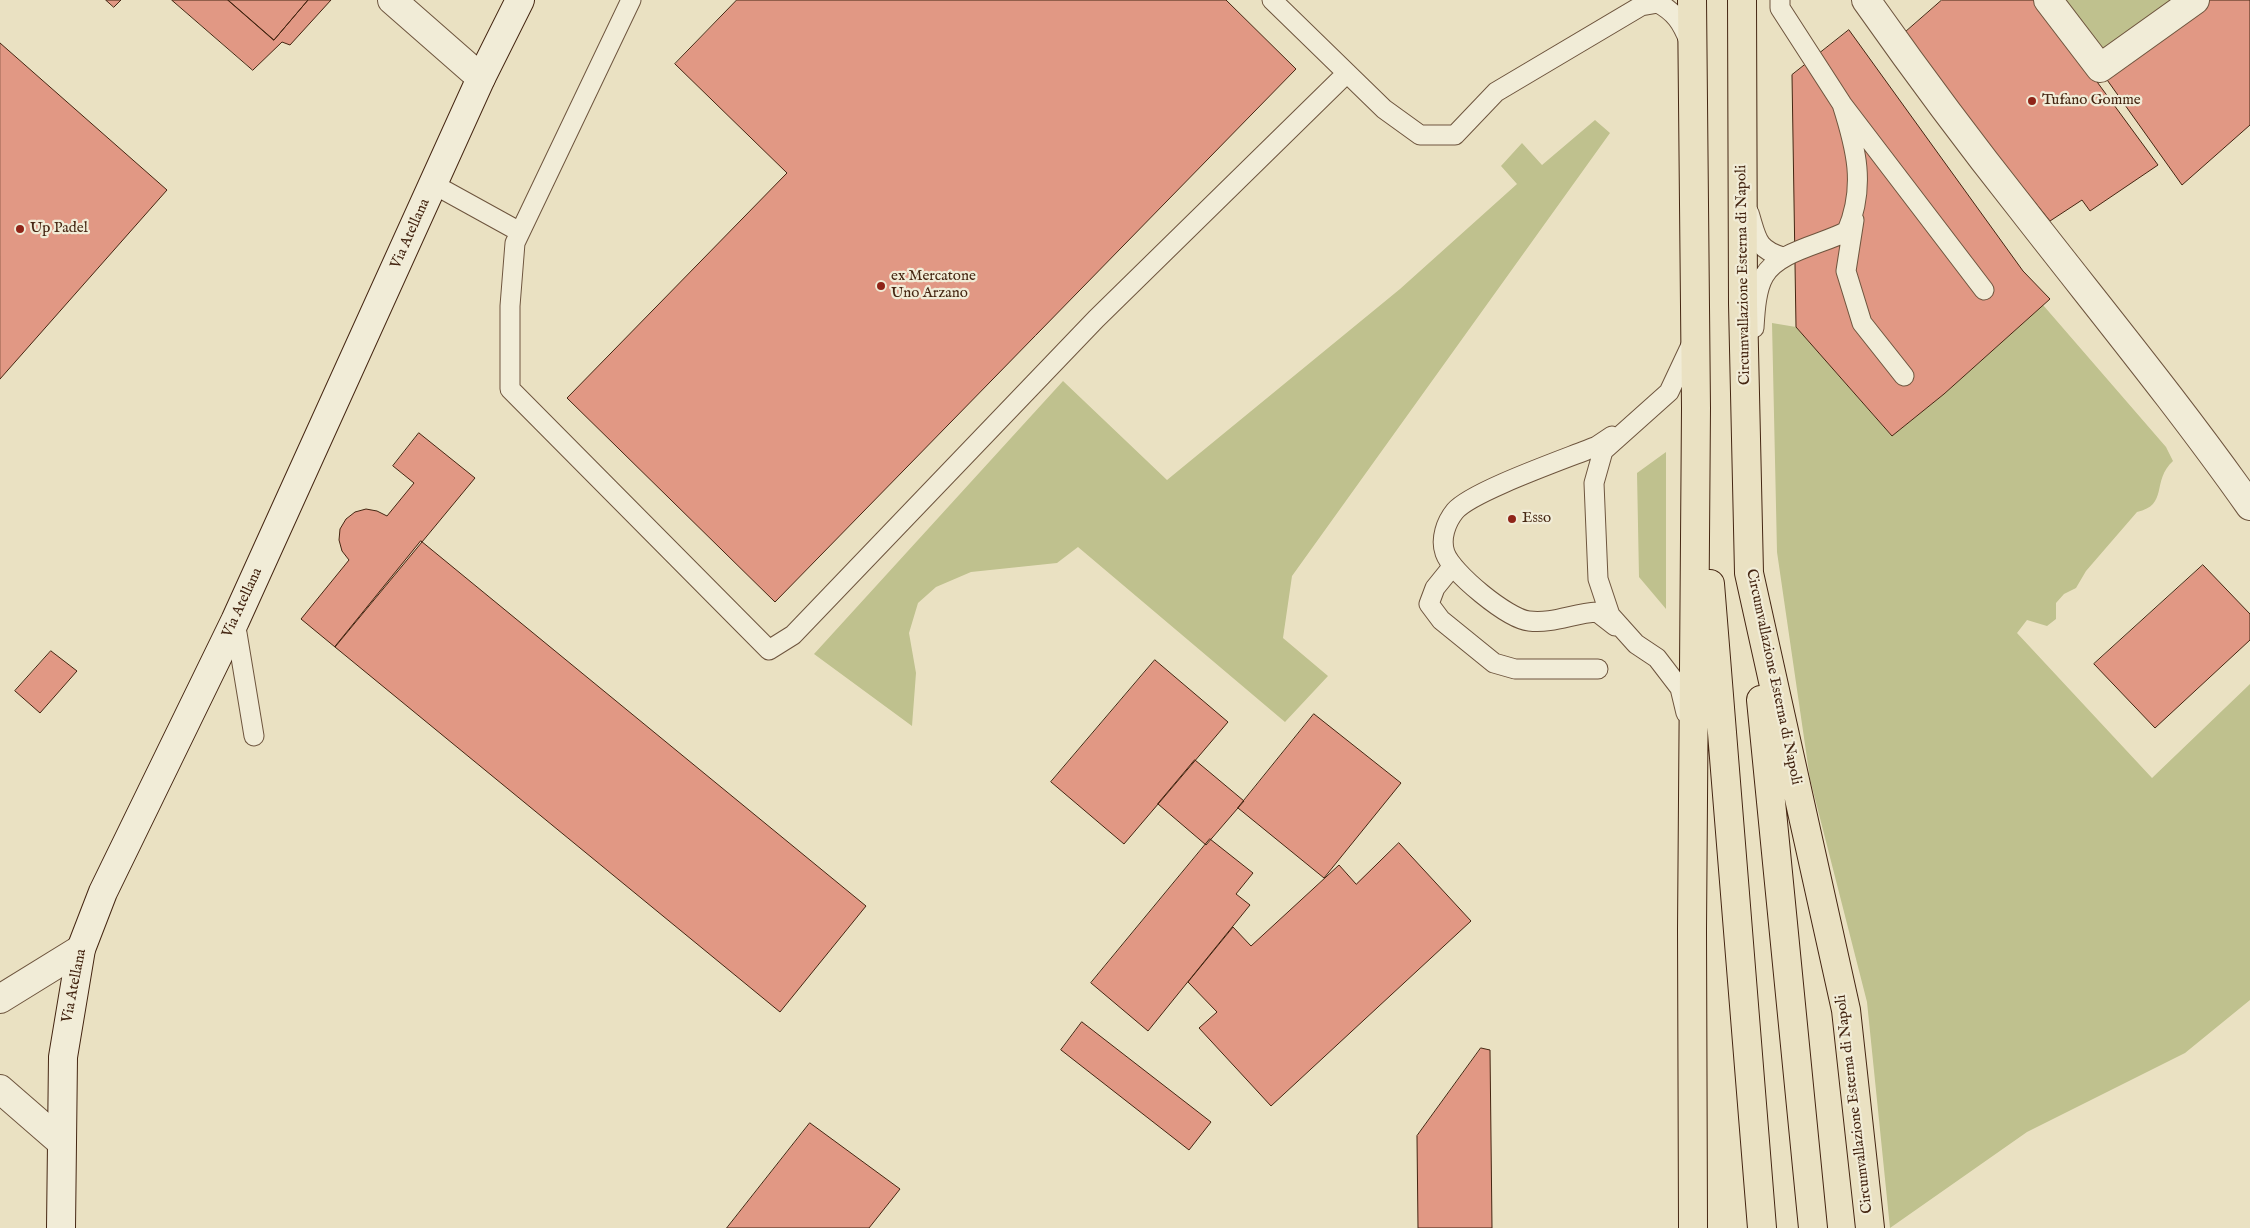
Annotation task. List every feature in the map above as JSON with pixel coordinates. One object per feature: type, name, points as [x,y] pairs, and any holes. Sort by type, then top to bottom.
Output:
[{"type":"highway","points":[[1692,0],[1696,335],[1693,745],[1693,1228]]},
{"type":"highway","name":"Circumvallazione Esterna di Napoli","points":[[1745,5],[1742,189],[1749,574],[1846,1010],[1870,1228]]},
{"type":"highway","points":[[1696,408],[1762,1228]]},
{"type":"highway","points":[[1749,574],[1813,1228]]},
{"type":"main road","points":[[392,0],[481,78]]},
{"type":"main road","name":"Via Atellana","points":[[61,1228],[62,1057],[81,949],[104,892],[235,621],[481,78],[520,0]]},
{"type":"main road","points":[[1866,0],[1929,88],[2021,209],[2195,428],[2250,506]]},
{"type":"main road","points":[[2048,0],[2100,68],[2195,0]]},
{"type":"main road","points":[[0,999],[81,949]]},
{"type":"main road","points":[[0,1089],[61,1142]]},
{"type":"lane","points":[[631,0],[515,243],[510,306],[510,389],[769,650],[793,635],[1096,319],[1348,73]]},
{"type":"lane","points":[[1272,0],[1384,109],[1420,135],[1455,134],[1496,92],[1642,3],[1658,3],[1669,9],[1682,23],[1692,49]]},
{"type":"lane","points":[[1780,0],[1780,8],[1842,104],[1984,290]]},
{"type":"lane","points":[[1842,104],[1851,132],[1859,171],[1846,272],[1862,323],[1904,376]]},
{"type":"lane","points":[[433,184],[520,232]]},
{"type":"lane","points":[[1742,189],[1759,244],[1769,253],[1784,257]]},
{"type":"lane","points":[[1745,409],[1759,293],[1763,277],[1771,266],[1784,257],[1834,238],[1848,230],[1855,213]]},
{"type":"lane","points":[[1636,644],[1610,615],[1598,579],[1594,483],[1603,451],[1669,392],[1696,335]]},
{"type":"lane","points":[[1630,425],[1597,446],[1483,493],[1456,509],[1447,525],[1444,537],[1445,553],[1452,567],[1507,613],[1527,621],[1547,622],[1597,612],[1636,644],[1658,658],[1680,688],[1693,745]]},
{"type":"lane","points":[[1452,567],[1434,588],[1429,604],[1441,620],[1494,664],[1515,669],[1598,669]]},
{"type":"lane","points":[[235,621],[254,736]]},
{"type":"green space","points":[[2054,0],[2183,0],[2103,50]]},
{"type":"green space","points":[[1595,120],[1610,133],[1292,576],[1283,638],[1328,676],[1285,722],[1078,547],[1057,563],[971,572],[936,587],[918,603],[909,633],[916,673],[912,726],[814,654],[1063,381],[1167,480],[1400,289],[1517,184],[1501,166],[1522,143],[1542,165]]},
{"type":"green space","points":[[2043,305],[2166,447],[2173,461],[2166,469],[2157,498],[2153,504],[2147,509],[2137,512],[2086,571],[2076,588],[2064,594],[2056,603],[2056,619],[2047,626],[2027,620],[2017,633],[2152,778],[2250,684],[2250,1000],[2185,1053],[2027,1132],[1890,1228],[1867,1002],[1810,779],[1777,552],[1772,323],[1796,327],[1892,436],[1944,394]]},
{"type":"green space","points":[[1666,452],[1666,609],[1639,577],[1637,473]]},
{"type":"building","points":[[106,0],[121,0],[114,7]]},
{"type":"building","points":[[172,0],[228,0],[274,40],[308,0],[331,0],[290,45],[282,42],[253,70]]},
{"type":"building","points":[[228,0],[308,0],[274,40]]},
{"type":"building","name":"ex Mercatone Uno Arzano","points":[[737,0],[1226,0],[1296,69],[775,602],[567,398],[787,173],[675,64]]},
{"type":"building","name":"Tufano Gomme","points":[[1942,0],[2037,0],[2158,165],[2090,211],[2082,200],[2050,221],[1901,36]]},
{"type":"building","points":[[2209,0],[2250,0],[2250,125],[2182,185],[2105,77]]},
{"type":"building","points":[[1849,30],[2023,271],[2050,299],[1944,394],[1892,436],[1796,327],[1792,75]]},
{"type":"building","points":[[0,43],[167,190],[0,379]]},
{"type":"building","points":[[419,433],[475,478],[335,647],[301,619],[349,560],[342,551],[339,540],[340,529],[346,519],[355,512],[366,509],[377,511],[387,516],[414,483],[393,466]]},
{"type":"building","points":[[421,541],[866,906],[780,1012],[335,647]]},
{"type":"building","points":[[2203,565],[2250,614],[2250,640],[2155,728],[2094,664]]},
{"type":"building","points":[[51,651],[77,671],[40,713],[15,691]]},
{"type":"building","points":[[1155,660],[1228,722],[1124,844],[1051,782]]},
{"type":"building","points":[[1314,714],[1401,783],[1324,878],[1238,808]]},
{"type":"building","points":[[1195,760],[1244,801],[1206,845],[1158,804]]},
{"type":"building","points":[[1210,839],[1253,873],[1236,894],[1250,905],[1148,1031],[1091,983]]},
{"type":"building","points":[[1399,843],[1471,921],[1271,1106],[1199,1028],[1217,1012],[1188,982],[1233,927],[1251,946],[1339,865],[1356,884]]},
{"type":"building","points":[[1082,1022],[1211,1122],[1189,1150],[1061,1050]]},
{"type":"building","points":[[1481,1048],[1490,1050],[1492,1228],[1418,1228],[1417,1136]]},
{"type":"building","points":[[810,1123],[900,1189],[869,1228],[727,1228]]},
{"type":"place","name":"Tufano Gomme","points":[[2032,101]]},
{"type":"place","name":"Up Padel","points":[[20,229]]},
{"type":"place","name":"ex Mercatone Uno Arzano","points":[[881,286]]},
{"type":"place","name":"Esso","points":[[1512,519]]}]
